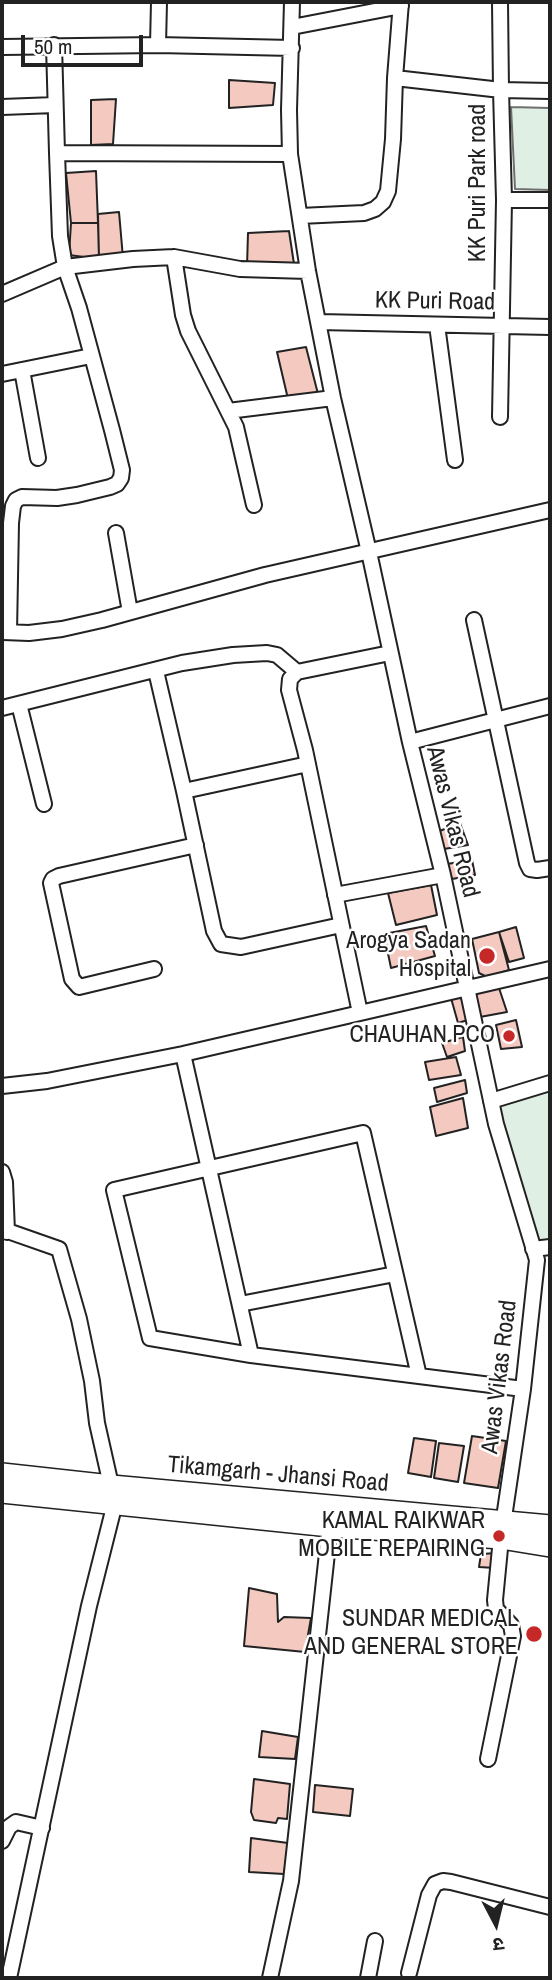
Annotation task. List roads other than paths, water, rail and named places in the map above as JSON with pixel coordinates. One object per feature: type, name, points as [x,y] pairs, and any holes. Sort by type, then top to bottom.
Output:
[{"type":"street","points":[[158,45],[159,2]]},
{"type":"street","name":"Awas Vikas Road","points":[[292,2],[290,155],[308,271],[333,398],[410,742],[443,875],[496,1124],[537,1260],[523,1389],[502,1530],[496,1609],[512,1625],[513,1636],[488,1759]]},
{"type":"street","points":[[395,78],[501,90],[500,2]]},
{"type":"street","points":[[292,27],[401,4],[393,139],[388,191],[383,202],[375,209],[363,213],[300,216]]},
{"type":"street","points":[[54,45],[60,236],[65,267],[79,309],[122,470],[117,484],[110,487],[57,498],[22,497],[16,500],[11,523],[6,632],[29,633],[62,629],[265,575],[550,510]]},
{"type":"street","points":[[2,47],[158,45],[292,48]]},
{"type":"street","name":"KK Puri Park road","points":[[500,417],[504,200],[501,90],[550,91]]},
{"type":"street","points":[[2,107],[55,105]]},
{"type":"street","points":[[57,153],[290,155]]},
{"type":"street","points":[[504,200],[550,200]]},
{"type":"street","points":[[174,257],[186,323],[236,427],[254,505]]},
{"type":"street","points":[[2,294],[65,267],[107,261],[174,257],[240,269],[308,271]]},
{"type":"street","name":"KK Puri Road","points":[[319,322],[550,327]]},
{"type":"street","points":[[437,325],[455,460]]},
{"type":"street","points":[[2,374],[91,356]]},
{"type":"street","points":[[22,370],[38,458]]},
{"type":"street","points":[[228,411],[333,398]]},
{"type":"street","points":[[116,533],[130,612]]},
{"type":"street","points":[[474,620],[527,863],[530,869],[550,868]]},
{"type":"street","points":[[360,1013],[308,764],[289,690],[290,678],[297,672],[390,653]]},
{"type":"street","points":[[2,708],[182,663],[233,655],[277,655],[297,672]]},
{"type":"street","points":[[156,671],[214,931],[221,944],[241,947],[341,925]]},
{"type":"street","points":[[19,704],[44,804]]},
{"type":"street","points":[[410,742],[550,706]]},
{"type":"street","points":[[184,791],[308,764]]},
{"type":"street","points":[[155,969],[79,987],[72,979],[51,883],[59,876],[196,845]]},
{"type":"street","points":[[335,895],[443,875]]},
{"type":"street","points":[[2,1086],[47,1081],[183,1054],[550,969]]},
{"type":"street","points":[[183,1054],[251,1355]]},
{"type":"street","points":[[491,1101],[550,1083]]},
{"type":"street","points":[[419,1376],[362,1133],[114,1190],[150,1338],[251,1355],[419,1376],[523,1389]]},
{"type":"street","points":[[2,1172],[5,1182],[4,1231],[59,1249],[79,1319],[113,1495],[9,1978]]},
{"type":"street","points":[[533,1249],[550,1247]]},
{"type":"street","points":[[240,1304],[395,1274]]},
{"type":"street","name":"Tikamgarh - Jhansi Road","points":[[2,1475],[113,1495],[502,1530],[550,1526]]},
{"type":"street","points":[[2,1492],[113,1495],[330,1526],[502,1530],[550,1545]]},
{"type":"street","points":[[270,1978],[292,1881],[330,1526]]},
{"type":"street","points":[[2,1841],[9,1827],[16,1822],[42,1828]]},
{"type":"street","points":[[408,1973],[429,1895],[435,1884],[452,1882],[550,1907]]},
{"type":"street","points":[[368,1978],[375,1941]]},
{"type":"place","name":"Arogya Sadan Hospital","points":[[487,956]]},
{"type":"place","name":"CHAUHAN PCO","points":[[509,1036]]},
{"type":"place","name":"KAMAL RAIKWAR MOBILE REPAIRING","points":[[499,1536]]},
{"type":"place","name":"SUNDAR MEDICAL AND GENERAL STORE","points":[[534,1634]]}]
